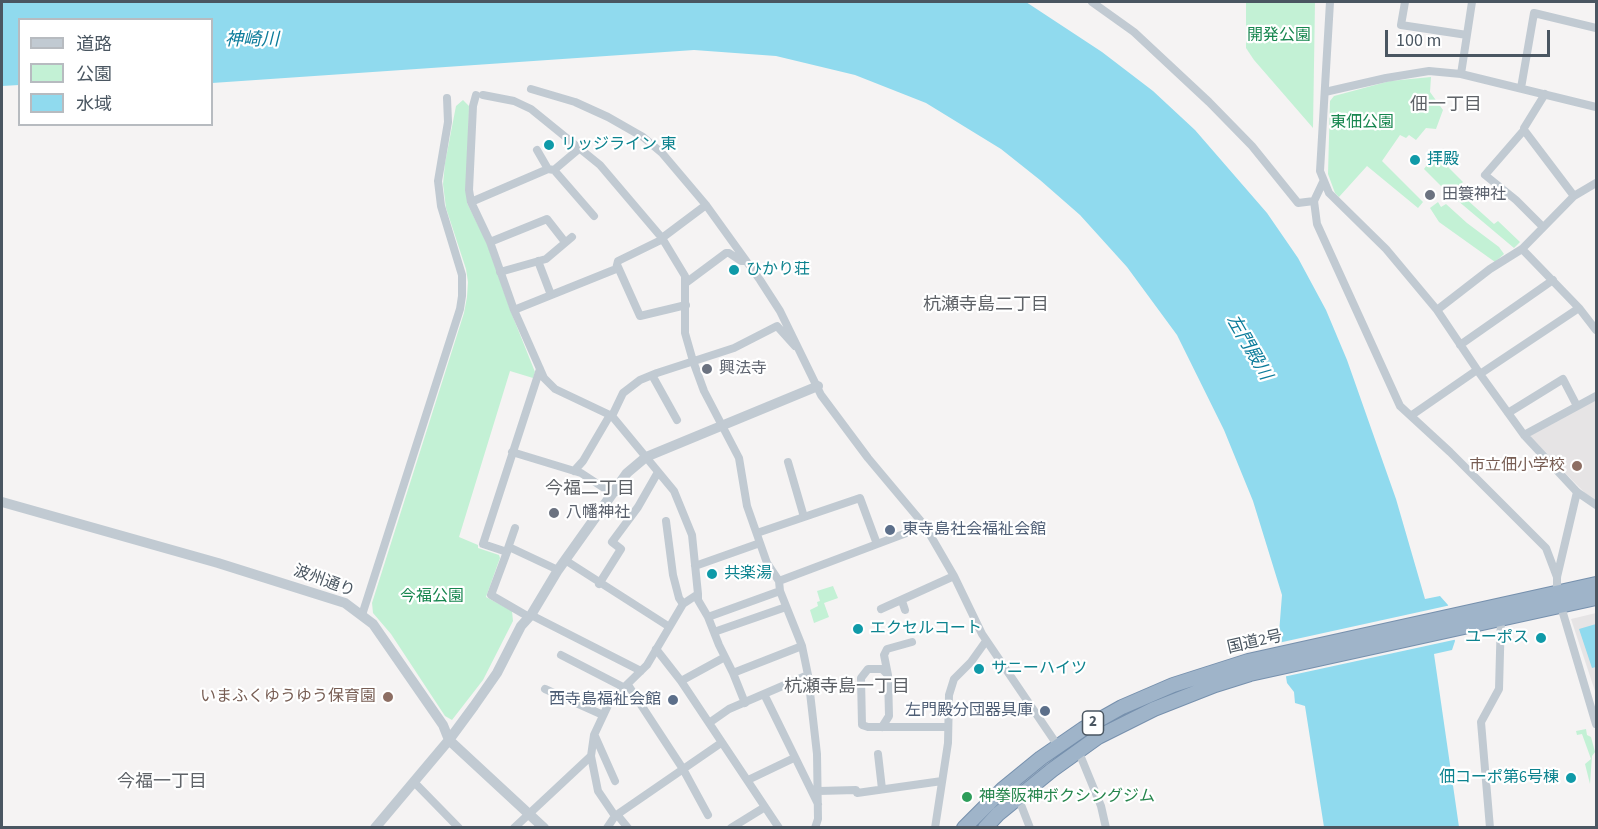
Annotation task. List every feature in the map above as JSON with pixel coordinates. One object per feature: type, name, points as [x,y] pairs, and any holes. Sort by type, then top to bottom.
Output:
[{"type":"highway","name":"国道2号","points":[[1558,600],[1596,584]]},
{"type":"highway","name":"国道2号","points":[[964,828],[1003,789],[1083,729],[1148,695],[1202,674],[1249,667],[1558,600],[1596,598]]},
{"type":"highway","name":"国道2号","points":[[985,828],[1018,797],[1098,737],[1154,709],[1215,685],[1249,667]]},
{"type":"street","points":[[1092,2],[1134,32],[1209,102],[1251,146],[1298,202],[1314,201]]},
{"type":"street","points":[[1330,2],[1320,171],[1323,182],[1329,193],[1386,249],[1437,310],[1524,435],[1577,492],[1596,505]]},
{"type":"street","points":[[1405,2],[1401,25],[1467,35]]},
{"type":"street","points":[[1461,74],[1472,2]]},
{"type":"street","points":[[1521,88],[1534,13],[1596,28]]},
{"type":"street","points":[[1325,92],[1429,71],[1461,74],[1596,107]]},
{"type":"street","points":[[531,89],[575,102],[643,137],[662,153],[706,205],[780,311],[821,395],[868,458],[925,526],[954,576],[986,641],[1058,746]]},
{"type":"street","points":[[1542,226],[1516,200],[1485,175],[1524,130],[1545,94]]},
{"type":"street","points":[[745,703],[708,616],[698,600],[692,534],[674,491],[611,415],[555,389],[544,378],[514,310],[490,242],[471,202],[469,190],[473,106],[480,95],[514,101],[531,109],[600,165],[662,238],[685,276],[687,282],[685,333],[693,362],[704,391],[739,458],[747,506],[767,563],[780,586],[802,646],[808,675],[817,754],[819,791],[818,819],[815,828]]},
{"type":"street","points":[[362,615],[460,309],[462,275],[441,206],[438,181],[448,122],[447,98]]},
{"type":"street","points":[[1524,130],[1574,196]]},
{"type":"street","points":[[471,202],[551,170],[580,148]]},
{"type":"street","points":[[537,150],[551,170],[594,216]]},
{"type":"street","points":[[1323,182],[1314,201],[1317,224],[1400,406],[1412,415],[1546,548],[1557,577]]},
{"type":"street","points":[[1437,310],[1490,269],[1522,249],[1542,226],[1574,196],[1596,183]]},
{"type":"street","points":[[686,305],[640,316],[618,267],[618,261],[662,238],[706,205]]},
{"type":"street","points":[[490,242],[547,219],[568,240],[546,259],[500,272]]},
{"type":"street","points":[[1522,249],[1579,308],[1596,330]]},
{"type":"street","points":[[687,282],[726,253],[741,261],[747,261]]},
{"type":"street","points":[[538,261],[551,295]]},
{"type":"street","points":[[514,310],[618,267]]},
{"type":"street","points":[[1461,345],[1553,280]]},
{"type":"street","points":[[1412,415],[1579,308]]},
{"type":"street","points":[[574,471],[583,461],[623,393],[640,380],[652,375],[734,348],[776,326],[780,311]]},
{"type":"street","points":[[776,326],[800,350]]},
{"type":"street","points":[[540,369],[483,544],[562,565],[599,584],[668,626]]},
{"type":"street","points":[[652,375],[677,420]]},
{"type":"street","points":[[1509,413],[1563,379],[1577,406]]},
{"type":"street","points":[[377,827],[449,740],[497,673],[521,626],[627,473],[646,457],[818,386]]},
{"type":"street","points":[[1524,435],[1596,396]]},
{"type":"street","points":[[512,452],[574,471],[607,490],[615,492]]},
{"type":"street","points":[[788,462],[804,517]]},
{"type":"street","points":[[599,584],[621,549],[612,542],[638,507],[658,472]]},
{"type":"street","points":[[1577,492],[1557,577],[1558,600],[1596,724]]},
{"type":"street","points":[[757,533],[860,498],[877,544]]},
{"type":"street","name":"波州通り","points":[[2,501],[328,596],[345,603],[373,624],[443,725],[449,740],[544,828]]},
{"type":"street","points":[[666,521],[673,575],[679,598],[683,604]]},
{"type":"street","points":[[708,616],[925,526]]},
{"type":"street","points":[[515,528],[491,595],[641,671]]},
{"type":"street","points":[[695,566],[760,543]]},
{"type":"street","points":[[881,609],[954,576]]},
{"type":"street","points":[[628,828],[619,817],[615,816],[598,791],[591,756],[594,735],[610,701],[647,665],[683,604],[698,594]]},
{"type":"street","points":[[902,601],[905,610]]},
{"type":"street","points":[[714,632],[786,606]]},
{"type":"street","points":[[1490,828],[1482,723],[1499,689],[1500,613]]},
{"type":"street","points":[[935,828],[948,728],[949,694],[954,679],[971,662],[986,641]]},
{"type":"street","points":[[882,727],[889,716],[888,675],[884,655],[887,649],[912,642]]},
{"type":"street","points":[[733,673],[802,646]]},
{"type":"street","points":[[656,649],[681,681],[779,828]]},
{"type":"street","points":[[561,655],[626,686],[683,770],[708,815]]},
{"type":"street","points":[[681,681],[725,657]]},
{"type":"street","points":[[888,675],[882,669],[868,669],[861,678],[862,725],[948,728]]},
{"type":"street","points":[[709,723],[729,709],[808,675]]},
{"type":"street","points":[[545,689],[603,714]]},
{"type":"street","points":[[764,694],[818,804]]},
{"type":"street","points":[[594,735],[615,781]]},
{"type":"street","points":[[607,828],[615,816],[722,742]]},
{"type":"street","points":[[1078,750],[1101,806],[1106,828]]},
{"type":"street","points":[[878,754],[882,789]]},
{"type":"street","points":[[514,828],[591,756]]},
{"type":"street","points":[[748,780],[794,758]]},
{"type":"street","points":[[819,791],[856,790],[856,793],[942,781]]},
{"type":"street","points":[[414,782],[459,828]]},
{"type":"street","points":[[1018,797],[1030,828]]},
{"type":"street","points":[[731,828],[765,807]]},
{"type":"shaded area","name":"市立佃小学校","points":[[1596,399],[1596,501],[1585,493],[1530,438],[1531,435]]},
{"type":"shaded area","points":[[1596,613],[1596,694],[1571,619]]},
{"type":"green space","name":"開発公園","points":[[1246,2],[1315,2],[1313,128],[1246,48]]},
{"type":"green space","name":"東佃公園","points":[[1431,77],[1430,92],[1443,110],[1436,129],[1426,128],[1416,140],[1409,135],[1406,138],[1400,135],[1382,161],[1423,202],[1418,208],[1367,166],[1339,197],[1335,193],[1328,174],[1330,101],[1334,96],[1390,81]]},
{"type":"green space","name":"今福公園","points":[[463,100],[469,106],[467,203],[486,241],[535,372],[533,378],[510,371],[459,537],[478,545],[478,548],[499,555],[500,558],[486,597],[512,611],[513,621],[483,680],[452,720],[445,716],[391,634],[373,613],[372,603],[464,313],[467,297],[466,269],[446,208],[443,184],[456,106]]},
{"type":"green space","points":[[1435,154],[1463,182],[1455,189],[1494,224],[1498,221],[1520,242],[1514,248],[1445,190],[1424,169]]},
{"type":"green space","points":[[1438,202],[1441,207],[1446,204],[1499,247],[1504,254],[1495,262],[1439,222],[1430,208]]},
{"type":"green space","points":[[833,586],[838,598],[824,603],[829,617],[814,623],[810,610],[818,606],[817,602],[820,601],[817,591]]},
{"type":"green space","points":[[1586,729],[1595,752],[1592,756],[1590,784],[1585,764],[1591,759],[1582,734],[1577,735],[1576,731]]},
{"type":"water","points":[[2,2],[1026,2],[1102,52],[1153,91],[1195,130],[1267,213],[1298,258],[1326,310],[1347,360],[1396,499],[1425,599],[1440,596],[1448,605],[1455,641],[1452,650],[1434,654],[1459,827],[1324,827],[1305,706],[1295,703],[1294,692],[1287,683],[1279,633],[1282,595],[1253,501],[1224,430],[1177,335],[1127,267],[1080,215],[1001,149],[926,103],[855,75],[776,56],[694,50],[213,83],[213,18],[18,18],[18,85],[2,86]]},
{"type":"water","points":[[1596,624],[1596,667],[1592,668],[1579,629]]},
{"type":"pier","points":[[1451,605],[1458,639],[1283,677],[1278,643]]},
{"type":"place","name":"リッジライン 東","points":[[549,145]]},
{"type":"place","name":"拝殿","points":[[1415,160]]},
{"type":"place","name":"田簑神社","points":[[1430,195]]},
{"type":"place","name":"ひかり荘","points":[[734,270]]},
{"type":"place","name":"興法寺","points":[[707,369]]},
{"type":"place","name":"市立佃小学校","points":[[1577,466]]},
{"type":"place","name":"八幡神社","points":[[554,513]]},
{"type":"place","name":"東寺島社会福祉会館","points":[[890,530]]},
{"type":"place","name":"共楽湯","points":[[712,574]]},
{"type":"place","name":"エクセルコート","points":[[858,629]]},
{"type":"place","name":"ユーポス","points":[[1541,638]]},
{"type":"place","name":"サニーハイツ","points":[[979,669]]},
{"type":"place","name":"いまふくゆうゆう保育園","points":[[388,697]]},
{"type":"place","name":"西寺島福祉会館","points":[[673,700]]},
{"type":"place","name":"左門殿分団器具庫","points":[[1045,711]]},
{"type":"place","name":"佃コーポ第6号棟","points":[[1571,778]]},
{"type":"place","name":"神拳阪神ボクシングジム","points":[[967,797]]},
{"type":"district","name":"佃一丁目","points":[[1446,106]]},
{"type":"district","name":"杭瀬寺島二丁目","points":[[986,306]]},
{"type":"district","name":"今福二丁目","points":[[590,490]]},
{"type":"district","name":"杭瀬寺島一丁目","points":[[847,688]]},
{"type":"district","name":"今福一丁目","points":[[162,783]]},
{"type":"water label","name":"神崎川","points":[[252,41]]},
{"type":"water label","name":"左門殿川","points":[[1248,348]]}]
